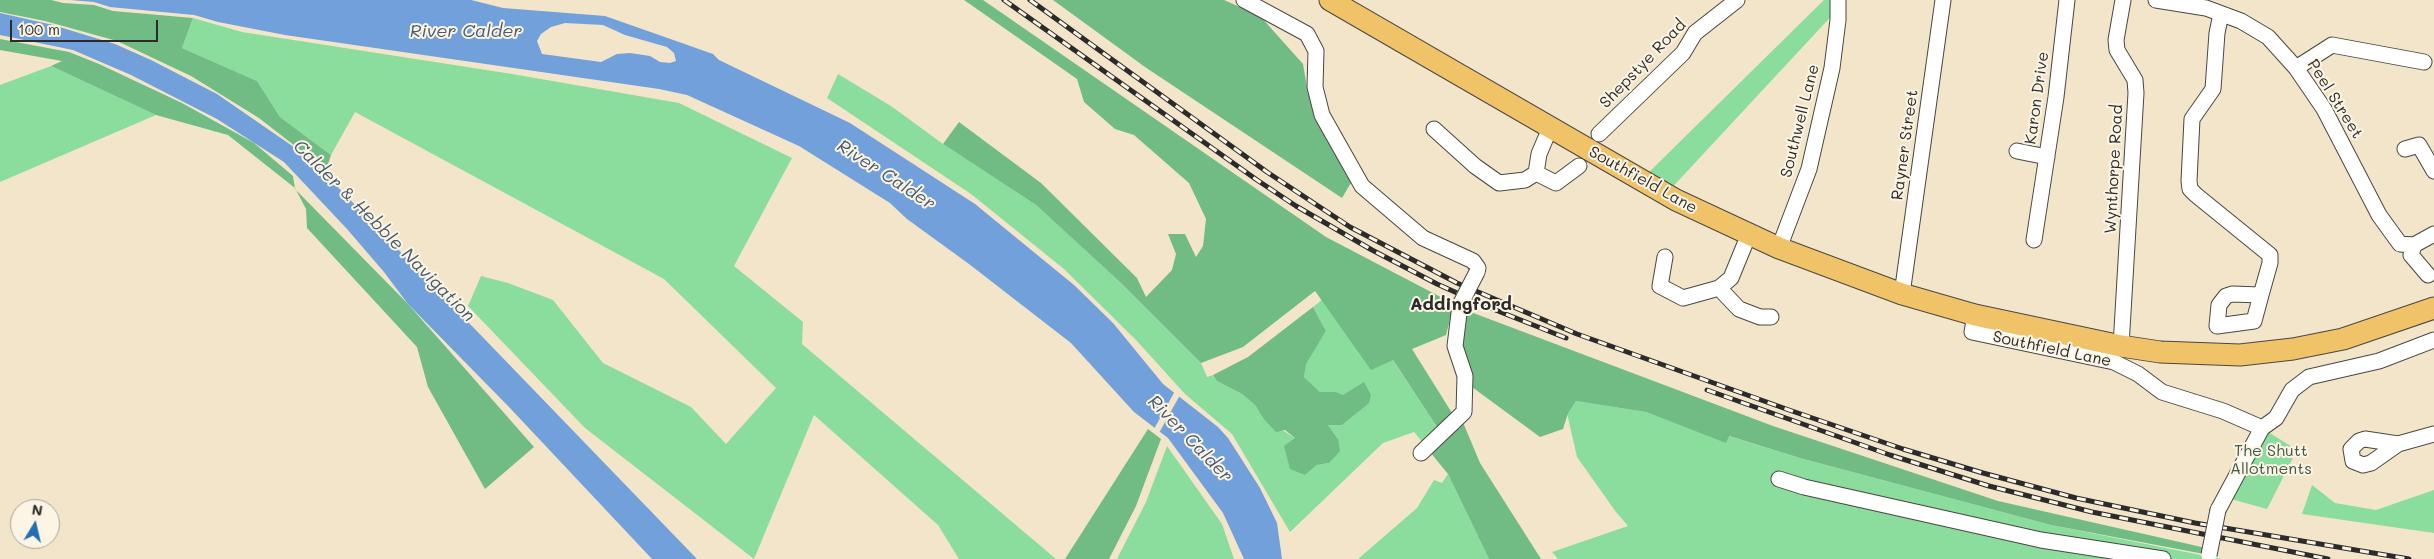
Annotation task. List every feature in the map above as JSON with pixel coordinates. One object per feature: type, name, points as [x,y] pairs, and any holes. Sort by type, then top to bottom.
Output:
[{"type":"highway","name":"Southfield Lane","points":[[1330,0],[1676,200],[1778,248],[1902,294],[1975,314],[2121,346],[2160,352],[2240,355],[2293,349],[2343,339],[2434,308]]},
{"type":"street","points":[[1244,0],[1307,34],[1316,51],[1315,87],[1322,115],[1362,186],[1423,238],[1473,261],[1478,268],[1460,305],[1455,346],[1465,376],[1464,412],[1421,453]]},
{"type":"street","name":"Shepstye Road","points":[[1599,134],[1683,53],[1695,33],[1737,0]]},
{"type":"street","name":"Southwell Lane","points":[[1778,248],[1809,168],[1832,68],[1838,20],[1838,0]]},
{"type":"street","name":"Rayner Street","points":[[1902,294],[1943,0]]},
{"type":"street","name":"Karon Drive","points":[[2037,234],[2047,157],[2066,44],[2067,0]]},
{"type":"street","name":"Wynthorpe Road","points":[[2121,346],[2136,93],[2135,80],[2117,50],[2116,40],[2123,0]]},
{"type":"street","name":"Peel Street","points":[[2156,0],[2189,2],[2241,21],[2268,37],[2296,68],[2324,109],[2380,215],[2400,244],[2414,246]]},
{"type":"street","points":[[2221,14],[2217,33],[2213,89],[2192,119],[2190,189],[2270,255],[2270,263],[2262,295]]},
{"type":"street","points":[[2296,68],[2332,45],[2359,55],[2424,62]]},
{"type":"street","points":[[1434,129],[1475,166],[1499,183],[1525,180],[1536,173],[1539,154],[1550,128]]},
{"type":"street","points":[[2404,149],[2418,145],[2434,171]]},
{"type":"street","name":"Karon Drive","points":[[2017,151],[2047,157]]},
{"type":"street","points":[[1536,173],[1556,183],[1579,166]]},
{"type":"street","points":[[1665,257],[1660,286],[1684,298],[1719,288],[1731,278],[1749,234]]},
{"type":"street","points":[[2428,275],[2411,255],[2414,246],[2434,234]]},
{"type":"street","points":[[1719,288],[1739,309],[1760,317],[1771,316]]},
{"type":"street","name":"Southfield Lane","points":[[1975,314],[1972,332],[2114,362],[2138,374],[2162,392],[2222,411],[2262,428]]},
{"type":"street","points":[[2209,557],[2218,510],[2262,428],[2276,418],[2292,390],[2309,377],[2379,361],[2434,340]]},
{"type":"street","points":[[2398,444],[2434,434]]},
{"type":"street","points":[[1779,479],[1804,487],[2032,538],[2163,559]]},
{"type":"green space","points":[[0,0],[51,0],[63,3],[94,5],[113,11],[193,18],[182,48],[257,81],[280,117],[331,155],[326,170],[259,118],[191,76],[117,41],[45,21],[0,12]]},
{"type":"green space","points":[[964,0],[983,0],[1326,237],[1454,304],[1446,335],[1412,349],[1452,413],[1439,430],[1393,360],[1371,370],[1315,291],[1243,347],[1201,363],[1122,284],[1036,205],[943,144],[959,122],[1041,183],[1137,278],[1146,297],[1172,270],[1176,254],[1168,234],[1185,234],[1196,257],[1203,246],[1206,219],[1189,183],[1134,135],[1115,129],[1084,102],[1077,79]]},
{"type":"green space","points":[[1053,0],[1224,0],[1260,16],[1303,64],[1308,94],[1352,181],[1342,198],[1145,67]]},
{"type":"green space","points":[[1824,0],[1838,0],[1838,9],[1666,194],[1641,180]]},
{"type":"green space","points":[[193,18],[242,32],[512,74],[679,103],[792,158],[734,266],[803,322],[802,344],[1056,559],[959,559],[938,525],[814,415],[754,559],[585,428],[468,306],[481,276],[508,283],[553,300],[603,363],[691,407],[726,444],[776,388],[664,279],[355,112],[331,155],[280,117],[257,81],[182,48]]},
{"type":"green space","points":[[0,39],[69,52],[182,103],[254,143],[293,176],[295,188],[228,135],[156,115],[51,66],[62,61],[0,50]]},
{"type":"green space","points":[[51,66],[156,115],[0,182],[0,85]]},
{"type":"green space","points":[[838,74],[891,106],[943,144],[1036,205],[1122,284],[1201,363],[1207,377],[1213,375],[1217,381],[1242,394],[1255,405],[1263,418],[1295,438],[1305,475],[1317,465],[1329,463],[1338,439],[1328,425],[1342,425],[1355,414],[1343,395],[1335,392],[1320,392],[1304,377],[1305,364],[1326,331],[1313,307],[1323,299],[1392,359],[1439,430],[1424,444],[1414,432],[1383,443],[1290,532],[1232,434],[1185,394],[1136,340],[1064,269],[971,194],[827,98]]},
{"type":"green space","points":[[296,190],[408,304],[534,447],[485,489],[428,387],[417,347],[307,228],[306,209]]},
{"type":"green space","points":[[1313,307],[1326,331],[1306,364],[1304,377],[1320,392],[1336,392],[1343,395],[1364,382],[1371,395],[1369,403],[1342,425],[1328,425],[1338,439],[1340,451],[1329,463],[1317,465],[1305,475],[1290,469],[1284,446],[1295,438],[1285,430],[1276,432],[1263,418],[1255,405],[1242,394],[1217,381],[1213,375],[1248,357]]},
{"type":"green space","points":[[1468,311],[1773,426],[1998,501],[2206,548],[2204,554],[2051,525],[1800,458],[1729,436],[1726,443],[1646,412],[1576,401],[1568,413],[1563,429],[1540,437],[1472,387],[1469,366],[1459,345]]},
{"type":"green space","points":[[1576,401],[1646,412],[1725,442],[1728,436],[1800,458],[2051,525],[2221,559],[1558,559],[1552,552],[1628,526],[1577,457],[1567,413]]},
{"type":"green space","points":[[1462,420],[1480,463],[1541,559],[1489,559],[1448,474],[1430,452]]},
{"type":"green space","points":[[1148,429],[1161,439],[1136,506],[1109,559],[1065,559]]},
{"type":"green space","name":"The Shutt Allotments","points":[[2265,430],[2297,450],[2267,509],[2231,499]]},
{"type":"green space","points":[[1167,446],[1222,524],[1234,559],[1117,559],[1146,502]]},
{"type":"green space","points":[[1448,474],[1489,559],[1358,559],[1417,508],[1434,480],[1442,483]]},
{"type":"green space","points":[[2312,485],[2335,503],[2376,510],[2434,490],[2434,533],[2302,514]]},
{"type":"water","name":"River Calder","points":[[70,0],[471,0],[503,8],[605,16],[713,54],[719,60],[850,123],[975,204],[1074,285],[1113,323],[1163,384],[1218,427],[1228,438],[1260,488],[1277,523],[1282,559],[1244,559],[1223,513],[1168,438],[1134,412],[1071,343],[907,219],[890,203],[799,146],[687,95],[659,89],[285,35],[218,22],[194,15],[110,7],[94,2]],"holes":[[[565,23],[603,25],[625,35],[667,47],[674,53],[676,61],[670,63],[660,62],[650,56],[630,53],[617,54],[601,62],[542,54],[537,41],[541,34],[551,27]]]},
{"type":"water","points":[[0,13],[53,25],[115,44],[151,60],[217,94],[301,152],[328,177],[697,559],[652,559],[509,407],[408,304],[384,272],[347,229],[284,162],[217,119],[131,75],[73,50],[0,35]]},
{"type":"pier","points":[[1175,391],[1180,395],[1159,433],[1154,429]]},
{"type":"railway","points":[[1004,0],[1296,206],[1372,250],[1437,284],[1566,338]]},
{"type":"railway","points":[[1030,0],[1267,172],[1350,227],[1457,283],[1577,334],[1789,410],[1903,449],[1983,473],[2076,498],[2195,523],[2409,559]]},
{"type":"railway","points":[[1707,390],[1890,455],[1989,486],[2092,512],[2328,559]]},
{"type":"district","name":"Addingford","points":[[1461,304]]},
{"type":"water label","name":"Calder & Hebble Navigation","points":[[384,231]]}]
